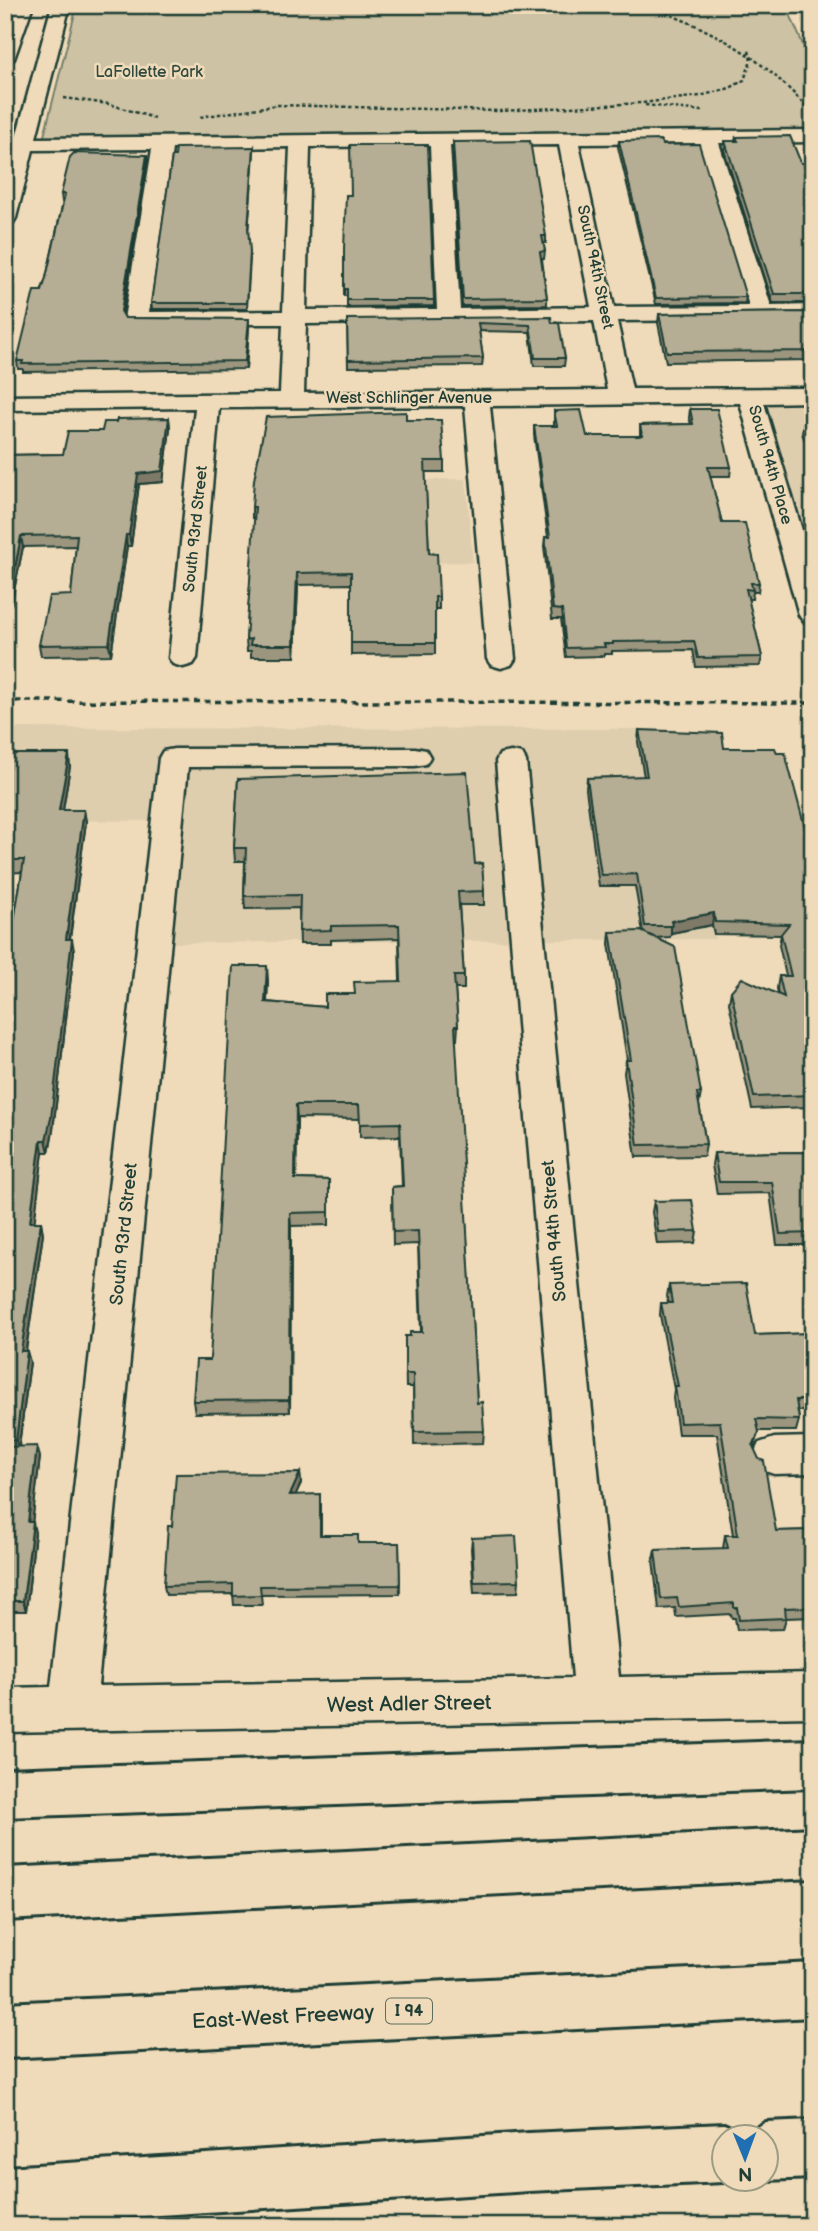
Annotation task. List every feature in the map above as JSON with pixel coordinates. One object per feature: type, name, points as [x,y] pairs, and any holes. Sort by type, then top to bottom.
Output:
[{"type":"highway","points":[[5,1793],[813,1764]]},
{"type":"highway","points":[[5,1894],[813,1853]]},
{"type":"highway","name":"East-West Freeway","points":[[5,2031],[813,1990]]},
{"type":"highway","points":[[780,2150],[813,2149]]},
{"type":"highway","points":[[5,2196],[529,2162],[710,2154]]},
{"type":"street","points":[[5,59],[24,5]]},
{"type":"street","points":[[5,218],[61,5]]},
{"type":"street","points":[[16,91],[38,90]]},
{"type":"street","points":[[24,144],[813,136]]},
{"type":"street","points":[[707,137],[762,312]]},
{"type":"street","name":"South 94th Street","points":[[568,138],[621,397]]},
{"type":"street","points":[[440,140],[449,316]]},
{"type":"street","points":[[292,399],[300,141]]},
{"type":"street","points":[[163,143],[136,319],[813,312]]},
{"type":"street","name":"West Schlinger Avenue","points":[[5,404],[813,395]]},
{"type":"street","name":"South 94th Place","points":[[750,396],[813,615]]},
{"type":"street","points":[[477,398],[501,659]]},
{"type":"street","name":"South 93rd Street","points":[[183,657],[208,400]]},
{"type":"street","points":[[784,515],[813,515]]},
{"type":"street","name":"South 93rd Street","points":[[72,1710],[174,758],[415,757]]},
{"type":"street","name":"South 94th Street","points":[[511,761],[598,1701]]},
{"type":"street","name":"West Adler Street","points":[[5,1710],[813,1695]]},
{"type":"path","points":[[643,5],[711,29],[749,50],[778,73],[813,113]]},
{"type":"path","points":[[193,118],[278,105],[500,111],[653,102],[700,96],[730,88],[744,79],[748,71],[751,61],[749,50]]},
{"type":"path","points":[[63,98],[109,104],[163,120]]},
{"type":"path","points":[[5,701],[813,703]]},
{"type":"shaded area","points":[[813,395],[813,615],[750,396]]},
{"type":"shaded area","points":[[466,479],[473,562],[341,564],[341,481]]},
{"type":"shaded area","points":[[5,728],[675,729],[716,939],[155,943],[168,821],[5,820]]},
{"type":"green space","name":"LaFollette Park","points":[[77,5],[786,5],[813,68],[813,132],[43,140]]},
{"type":"building","points":[[790,136],[801,163],[809,163],[813,173],[813,294],[774,294],[725,141],[738,141],[736,137]]},
{"type":"building","points":[[661,140],[663,145],[699,144],[746,297],[656,298],[619,141]]},
{"type":"building","points":[[530,141],[546,236],[542,236],[545,251],[540,252],[547,298],[463,299],[453,142]]},
{"type":"building","points":[[350,145],[428,145],[434,300],[347,300],[347,289],[344,289],[344,249],[346,195],[351,195]]},
{"type":"building","points":[[254,147],[248,228],[250,252],[247,303],[151,303],[172,156],[175,156],[176,148]]},
{"type":"building","points":[[74,153],[147,155],[121,311],[125,318],[249,319],[245,361],[22,364],[23,361],[17,361],[34,291],[42,291],[46,278],[65,194],[61,194],[70,157]]},
{"type":"building","points":[[813,312],[813,351],[667,352],[659,314]]},
{"type":"building","points":[[551,317],[552,323],[559,323],[565,358],[535,358],[530,325],[478,323],[483,358],[348,360],[347,319]]},
{"type":"building","points":[[690,409],[717,409],[731,467],[708,467],[722,523],[745,523],[759,583],[751,583],[753,590],[746,589],[762,657],[698,658],[694,641],[613,642],[604,644],[605,647],[566,648],[562,610],[553,609],[545,537],[550,537],[534,426],[557,426],[554,411],[581,410],[587,436],[639,436],[642,435],[640,425],[693,424]]},
{"type":"building","points":[[406,412],[406,420],[441,420],[444,461],[425,461],[429,553],[437,554],[439,597],[435,597],[435,643],[351,643],[351,572],[297,573],[294,645],[250,645],[251,639],[246,640],[255,507],[252,507],[254,480],[266,417]]},
{"type":"building","points":[[169,418],[162,471],[138,474],[109,644],[39,645],[49,596],[71,595],[77,535],[21,536],[10,594],[5,594],[5,455],[63,454],[68,431],[102,431],[104,422],[116,422],[117,419]]},
{"type":"building","points":[[804,422],[813,422],[813,451]]},
{"type":"building","points":[[639,730],[722,733],[724,748],[775,748],[777,753],[785,753],[813,858],[813,1095],[754,1097],[731,991],[742,978],[784,997],[779,976],[791,976],[781,934],[789,924],[715,922],[714,913],[671,921],[672,926],[645,926],[637,874],[601,875],[587,778],[647,776]]},
{"type":"building","points":[[5,754],[69,754],[59,810],[84,810],[66,939],[72,939],[51,1118],[46,1140],[41,1140],[30,1222],[41,1222],[21,1351],[27,1351],[16,1440],[5,1441],[5,922],[14,921],[24,860],[5,860]]},
{"type":"building","points":[[467,772],[475,864],[482,863],[484,891],[458,892],[464,976],[454,976],[458,1026],[455,1026],[477,1403],[482,1402],[484,1431],[414,1432],[413,1374],[405,1374],[405,1336],[410,1336],[410,1332],[422,1332],[418,1231],[393,1232],[392,1187],[403,1186],[400,1123],[360,1124],[359,1105],[296,1105],[295,1179],[329,1180],[329,1212],[290,1213],[289,1400],[193,1401],[196,1360],[210,1360],[233,966],[267,966],[265,1002],[325,1007],[325,994],[355,994],[354,982],[401,981],[399,925],[331,926],[331,930],[299,931],[300,895],[244,896],[246,848],[234,848],[238,779]]},
{"type":"building","points":[[641,931],[675,947],[701,1093],[697,1093],[706,1144],[638,1145],[626,1060],[631,1060],[610,932]]},
{"type":"building","points":[[813,1152],[813,1233],[780,1234],[772,1182],[719,1182],[714,1153]]},
{"type":"building","points":[[692,1200],[697,1231],[658,1232],[654,1201]]},
{"type":"building","points":[[746,1283],[755,1335],[813,1333],[813,1400],[796,1400],[799,1420],[756,1419],[759,1432],[753,1446],[759,1459],[764,1461],[776,1531],[813,1530],[813,1607],[785,1608],[786,1618],[739,1620],[734,1603],[679,1607],[677,1598],[661,1599],[655,1550],[728,1548],[725,1535],[738,1535],[720,1422],[680,1423],[675,1386],[678,1386],[661,1303],[672,1303],[669,1285]]},
{"type":"building","points":[[37,1446],[28,1522],[33,1522],[23,1601],[5,1601],[5,1447]]},
{"type":"building","points":[[300,1473],[290,1495],[320,1494],[320,1535],[358,1535],[358,1543],[399,1543],[400,1585],[260,1586],[261,1595],[233,1596],[233,1584],[164,1586],[168,1526],[172,1526],[176,1474]]},
{"type":"building","points":[[516,1536],[519,1581],[474,1582],[472,1538]]}]
